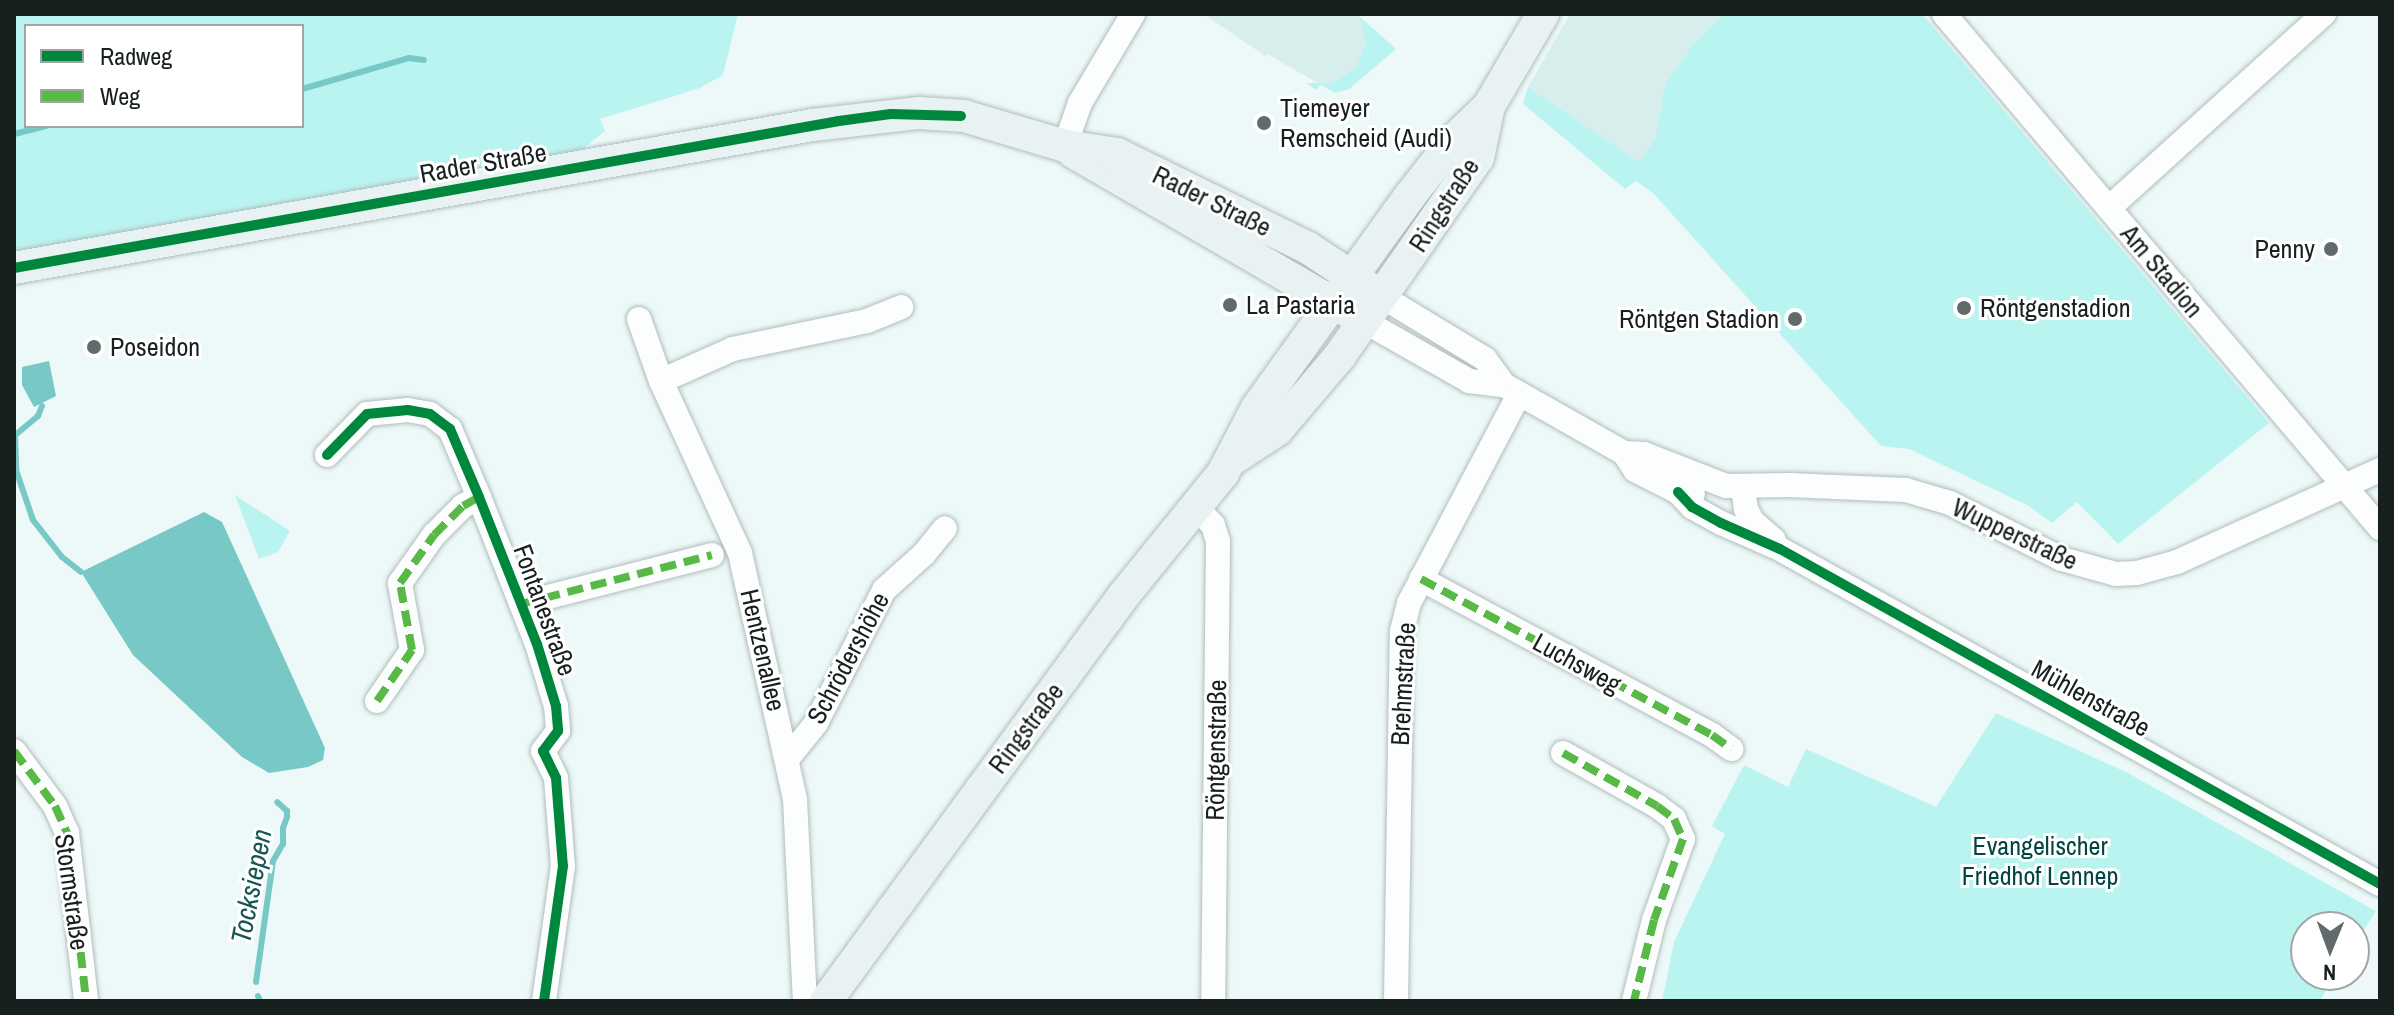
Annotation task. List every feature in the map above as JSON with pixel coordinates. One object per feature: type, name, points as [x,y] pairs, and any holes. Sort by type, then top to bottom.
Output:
[{"type":"main road","name":"Ringstraße","points":[[826,1001],[1124,595],[1233,459],[1257,408],[1453,141],[1489,106],[1543,14]]},
{"type":"main road","name":"Ringstraße","points":[[1233,459],[1277,430],[1295,411],[1373,308],[1478,158],[1489,106]]},
{"type":"main road","name":"Rader Straße","points":[[14,268],[878,115],[919,113],[964,116],[1065,146],[1117,154],[1308,248],[1342,289],[1373,308]]},
{"type":"street","points":[[1065,146],[1080,103],[1133,14]]},
{"type":"street","points":[[2109,208],[2324,14]]},
{"type":"street","name":"Am Stadion","points":[[1947,15],[2380,528]]},
{"type":"street","points":[[661,381],[733,349],[867,321],[901,307]]},
{"type":"street","points":[[1373,308],[1469,381],[1511,389],[1624,453],[1644,454],[1735,486]]},
{"type":"street","name":"Hentzenallee","points":[[639,319],[661,381],[740,553],[788,758],[800,848],[805,1001]]},
{"type":"street","name":"Brehmstraße","points":[[1396,1001],[1402,631],[1409,603],[1511,389]]},
{"type":"street","name":"Fontanestraße","points":[[327,455],[359,418],[367,414],[408,410],[430,414],[450,429],[479,497],[521,604],[556,706],[558,731],[543,751],[556,778],[563,866],[544,1001]]},
{"type":"street","points":[[1624,453],[1635,470],[1678,492],[1713,494],[1735,486]]},
{"type":"street","name":"Wupperstraße","points":[[1735,486],[1906,490],[1950,503],[2062,559],[2116,574],[2137,573],[2177,562],[2380,470]]},
{"type":"street","points":[[1725,525],[1721,514],[1735,486]]},
{"type":"street","name":"Mühlenstraße","points":[[1735,486],[1752,521],[1768,531],[1780,549]]},
{"type":"street","name":"Mühlenstraße","points":[[1678,492],[1692,507],[1780,549],[2380,884]]},
{"type":"street","points":[[377,701],[412,650],[400,583],[434,535],[463,506],[479,497]]},
{"type":"street","name":"Röntgenstraße","points":[[1196,507],[1213,525],[1218,541],[1213,1001]]},
{"type":"street","name":"Schrödershöhe","points":[[788,758],[816,723],[884,590],[924,554],[945,528]]},
{"type":"street","points":[[521,604],[610,578],[712,555]]},
{"type":"street","name":"Luchsweg","points":[[1421,579],[1712,735],[1731,749]]},
{"type":"street","name":"Stormstraße","points":[[14,751],[55,806],[67,833],[86,1001]]},
{"type":"street","points":[[1563,753],[1657,806],[1674,819],[1683,839],[1654,920],[1634,1001]]},
{"type":"shaded area","points":[[1204,14],[1356,14],[1396,49],[1349,89],[1335,93],[1267,54],[1265,56]]},
{"type":"shaded area","points":[[1570,14],[1724,14],[1694,43],[1665,84],[1655,139],[1639,163],[1528,87]]},
{"type":"shaded area","points":[[49,361],[56,396],[34,407],[22,385],[22,367]]},
{"type":"shaded area","points":[[204,512],[222,522],[325,748],[323,760],[308,767],[269,773],[242,757],[133,655],[81,572]]},
{"type":"green space","points":[[14,14],[738,14],[723,75],[700,88],[600,119],[605,131],[570,159],[14,258]]},
{"type":"green space","name":"Röntgenstadion","points":[[1724,14],[1922,14],[2269,423],[2118,544],[2077,502],[2052,523],[2029,506],[1909,449],[1881,446],[1653,193],[1636,181],[1625,189],[1523,104],[1528,87],[1639,162],[1655,139],[1665,84],[1694,43]]},
{"type":"green space","points":[[1360,17],[1396,49],[1349,89],[1335,93],[1321,84],[1316,90],[1306,83],[1332,83],[1356,68],[1366,42]]},
{"type":"green space","points":[[235,495],[290,531],[278,552],[259,559]]},
{"type":"green space","name":"Evangelischer Friedhof Lennep","points":[[1996,713],[2126,772],[2376,911],[2370,920],[2370,911],[2290,911],[2290,991],[2325,991],[2320,1001],[1662,1001],[1674,942],[1725,834],[1712,826],[1744,765],[1788,787],[1806,749],[1936,807]]},
{"type":"waterway","points":[[304,88],[409,58],[424,60]]},
{"type":"waterway","points":[[14,134],[38,128]]},
{"type":"waterway","name":"Tocksiepen","points":[[42,406],[38,416],[15,435],[16,470],[33,520],[62,557],[81,572]]},
{"type":"waterway","name":"Tocksiepen","points":[[256,982],[273,861],[283,844],[287,817],[287,811],[277,802]]},
{"type":"waterway","name":"Tocksiepen","points":[[258,996],[260,1001]]},
{"type":"marked path","points":[[377,701],[412,650],[400,583],[434,535],[463,506],[479,497]]},
{"type":"marked path","points":[[521,604],[712,555]]},
{"type":"marked path","points":[[1421,579],[1712,735],[1731,749]]},
{"type":"marked path","points":[[14,751],[55,806],[67,833],[86,1001]]},
{"type":"marked path","points":[[1563,753],[1657,806],[1674,819],[1683,839],[1654,920],[1634,1001]]},
{"type":"cycle path","points":[[14,268],[839,121],[891,114],[961,116]]},
{"type":"cycle path","points":[[327,455],[367,414],[408,410],[430,414],[450,429],[479,497],[537,644],[556,706],[558,731],[543,751],[556,778],[563,866],[544,1001]]},
{"type":"cycle path","points":[[1678,492],[1692,507],[1780,549],[2380,884]]},
{"type":"place","name":"Tiemeyer Remscheid (Audi)","points":[[1264,123]]},
{"type":"place","name":"Penny","points":[[2331,249]]},
{"type":"place","name":"La Pastaria","points":[[1230,305]]},
{"type":"place","name":"Röntgenstadion","points":[[1964,308]]},
{"type":"place","name":"Röntgen Stadion","points":[[1795,319]]},
{"type":"place","name":"Poseidon","points":[[94,347]]}]
